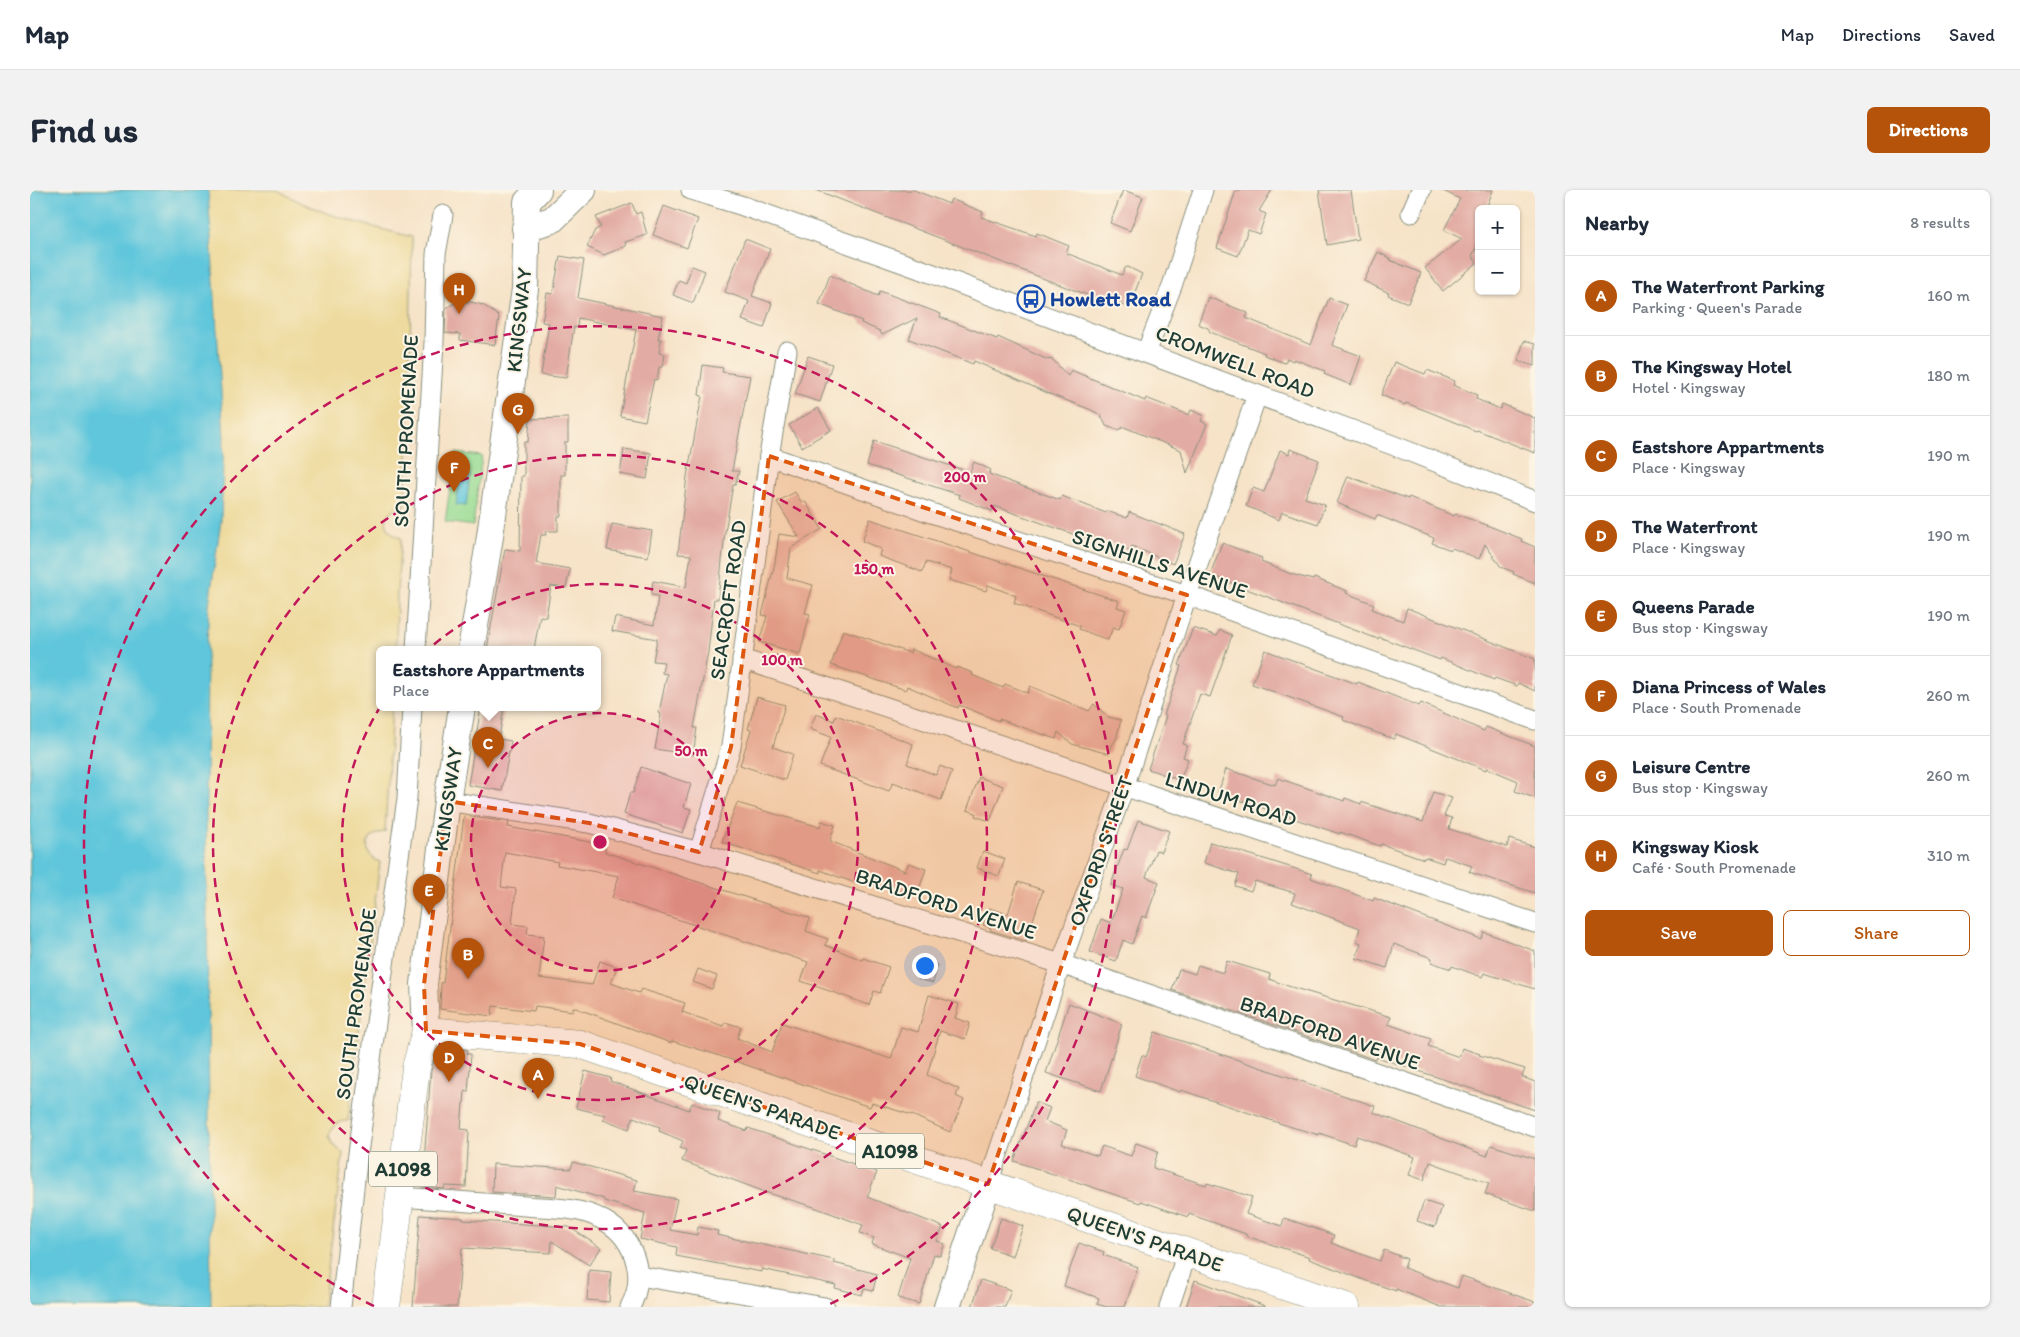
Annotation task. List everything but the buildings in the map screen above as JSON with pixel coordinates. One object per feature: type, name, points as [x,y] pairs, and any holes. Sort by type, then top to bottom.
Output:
[{"type":"main road","name":"QUEEN'S PARADE","points":[[426,1032],[580,1044],[1346,1307]]},
{"type":"main road","name":"KINGSWAY","points":[[386,1307],[416,1068],[426,1032]]},
{"type":"street","name":"KINGSWAY","points":[[472,646],[491,534],[525,289],[527,202],[538,190]]},
{"type":"street","points":[[525,228],[552,220],[582,190]]},
{"type":"street","name":"CROMWELL ROAD","points":[[690,190],[752,209],[1146,353],[1535,501]]},
{"type":"street","points":[[1146,353],[1172,286],[1204,190]]},
{"type":"street","points":[[1411,213],[1421,190]]},
{"type":"street","name":"SOUTH PROMENADE","points":[[416,646],[434,342],[436,254],[443,215]]},
{"type":"street","name":"SEACROFT ROAD","points":[[699,852],[731,747],[769,456],[787,351]]},
{"type":"street","name":"OXFORD STREET","points":[[947,1307],[1061,964],[1124,787],[1187,595],[1257,395]]},
{"type":"street","name":"SIGNHILLS AVENUE","points":[[769,456],[931,512],[1187,595],[1535,720]]},
{"type":"street","name":"LINDUM ROAD","points":[[742,659],[1535,923]]},
{"type":"street","name":"SOUTH PROMENADE","points":[[341,1307],[358,1151],[407,798],[412,711]]},
{"type":"street","name":"KINGSWAY","points":[[426,1032],[424,984],[447,800],[461,711]]},
{"type":"street","name":"BRADFORD AVENUE","points":[[447,800],[589,823],[699,852],[1061,964],[1535,1127]]},
{"type":"street","points":[[400,1197],[561,1209],[598,1217],[614,1227],[627,1240],[636,1258],[638,1276],[635,1298],[630,1307]]},
{"type":"street","points":[[1169,1307],[1187,1253]]},
{"type":"street","points":[[638,1276],[825,1307]]},
{"type":"highlighted area","points":[[769,456],[1187,595],[988,1184],[580,1044],[426,1031],[424,984],[447,801],[589,823],[699,852],[731,747]]},
{"type":"green space","points":[[455,453],[482,456],[473,526],[445,522]]},
{"type":"sand","points":[[30,190],[278,190],[293,199],[326,213],[412,237],[405,506],[392,511],[388,515],[387,520],[390,530],[394,535],[401,538],[397,592],[396,646],[376,646],[376,711],[392,711],[385,832],[373,836],[369,840],[368,845],[370,854],[380,862],[348,1121],[342,1121],[337,1124],[329,1135],[332,1144],[343,1153],[323,1307],[30,1307]]},
{"type":"water","points":[[30,190],[208,190],[224,437],[221,520],[209,605],[207,643],[206,813],[211,1307],[30,1307]]},
{"type":"water","points":[[461,474],[470,475],[466,506],[456,505]]},
{"type":"place","name":"Howlett Road","points":[[1031,299]]},
{"type":"place","name":"Kingsway Kiosk","points":[[459,314]]},
{"type":"place","name":"Leisure Centre","points":[[518,434]]},
{"type":"place","name":"Diana Princess of Wales","points":[[454,492]]},
{"type":"place","name":"Eastshore Appartments","points":[[488,768]]},
{"type":"place","name":"Queens Parade","points":[[429,915]]},
{"type":"place","name":"The Kingsway Hotel","points":[[468,979]]},
{"type":"place","name":"The Waterfront","points":[[449,1082]]},
{"type":"place","name":"The Waterfront Parking","points":[[538,1099]]}]
